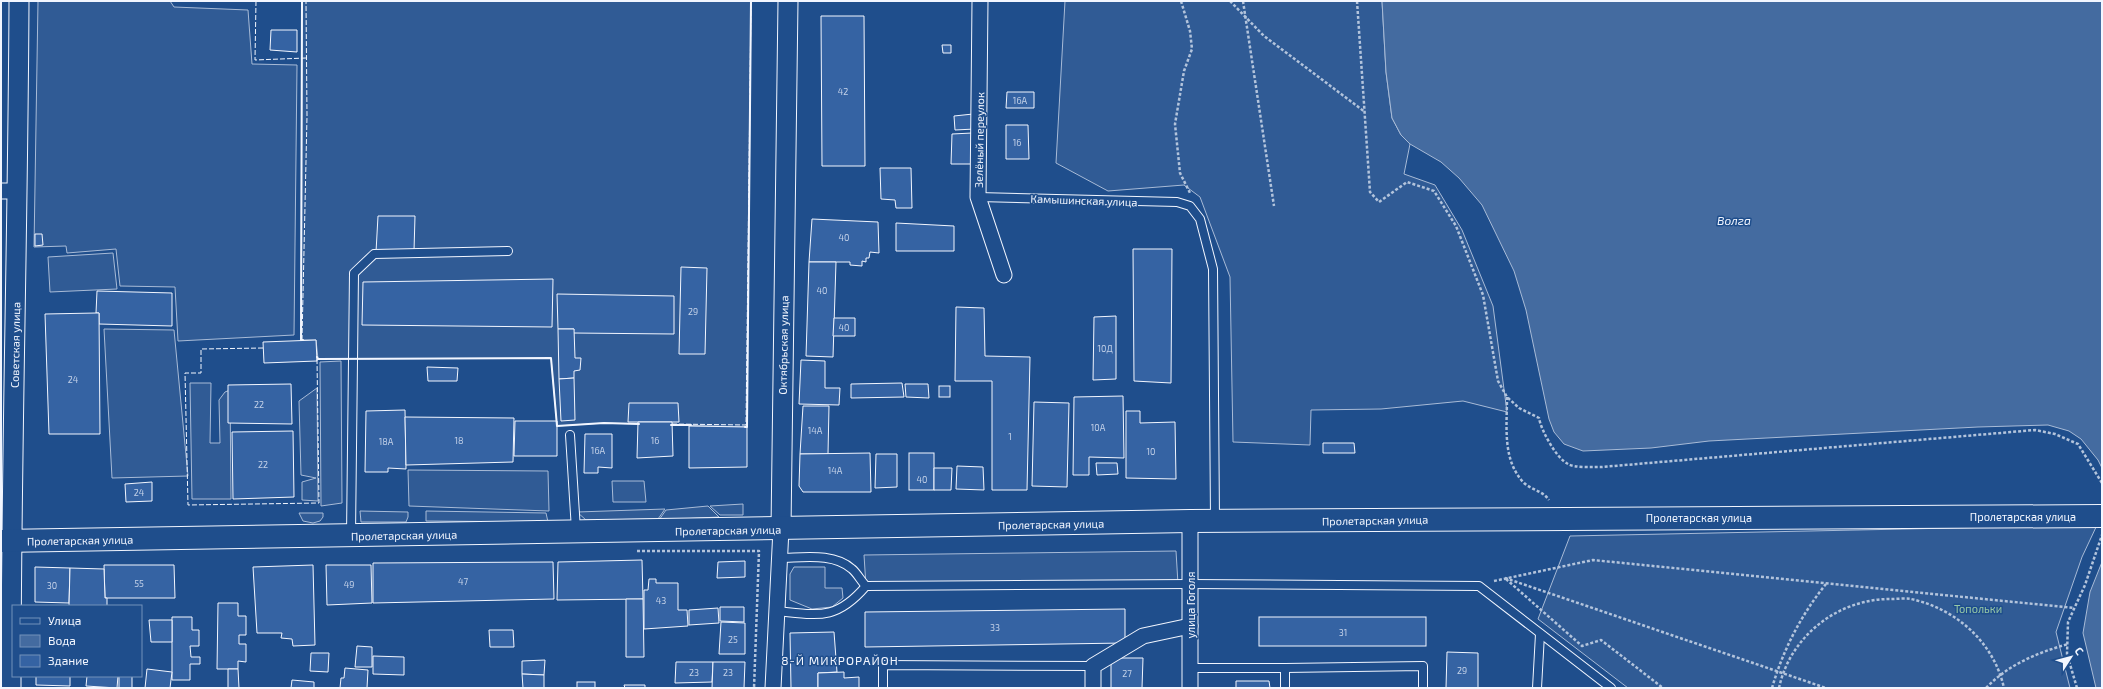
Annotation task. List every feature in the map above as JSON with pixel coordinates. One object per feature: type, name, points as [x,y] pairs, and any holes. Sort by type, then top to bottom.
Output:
[{"type":"main road","name":"Пролетарская улица","points":[[6,541],[1215,521],[1561,512],[2102,516]]},
{"type":"street","name":"Советская улица","points":[[11,688],[6,541],[10,191],[19,1]]},
{"type":"street","name":"Октябрьская улица","points":[[773,688],[781,529],[788,1]]},
{"type":"street","name":"Зелёный переулок","points":[[980,1],[978,197],[1004,275]]},
{"type":"street","name":"улица Гоголя","points":[[1190,521],[1190,688]]},
{"type":"street","points":[[1093,688],[1093,666],[1143,636],[1190,626]]},
{"type":"lane","name":"Камышинская улица","points":[[978,197],[1177,202],[1192,208]]},
{"type":"lane","points":[[1192,208],[1203,226],[1213,269],[1215,521]]},
{"type":"lane","points":[[351,536],[354,273],[374,254],[508,250]]},
{"type":"lane","points":[[570,435],[576,532]]},
{"type":"lane","points":[[779,558],[821,557],[838,560],[852,569],[866,586]]},
{"type":"lane","points":[[777,611],[818,615],[836,611],[853,600],[866,586],[1190,584],[1479,586],[1611,688]]},
{"type":"lane","points":[[1537,688],[1540,634]]},
{"type":"lane","points":[[882,688],[883,665],[1093,666]]},
{"type":"lane","points":[[1190,668],[1423,666],[1423,688]]},
{"type":"lane","points":[[1285,668],[1285,688]]},
{"type":"path","points":[[1182,1],[1190,31],[1192,49],[1184,71],[1175,124],[1180,173],[1191,196],[1192,208]]},
{"type":"path","points":[[1230,1],[1264,36],[1365,112]]},
{"type":"path","points":[[1243,1],[1274,206]]},
{"type":"path","points":[[1357,1],[1370,192],[1379,202],[1407,182],[1434,192],[1456,226],[1483,295],[1498,381],[1507,397],[1519,408],[1539,418],[1540,427],[1559,456],[1568,465],[1602,468],[2035,430],[2056,434],[2078,444],[2102,483]]},
{"type":"path","points":[[1507,397],[1508,456],[1513,469],[1525,484],[1546,496],[1561,512]]},
{"type":"path","points":[[2077,688],[2068,654],[2068,622],[2102,535]]},
{"type":"path","points":[[632,552],[759,551],[754,688]]},
{"type":"path","points":[[1504,578],[1593,560],[2074,608]]},
{"type":"path","points":[[1504,578],[1826,688]]},
{"type":"path","points":[[1504,578],[1582,646],[1601,640],[1663,688]]},
{"type":"path","points":[[1772,688],[1777,670],[1798,624],[1812,601],[1826,584]]},
{"type":"path","points":[[1779,688],[1782,673],[1803,638],[1833,613],[1871,599],[1910,599],[1948,612],[1979,637],[2001,674],[2004,688]]},
{"type":"path","points":[[1986,688],[2001,674],[2024,659],[2068,644]]},
{"type":"shaded area","points":[[38,1],[170,1],[174,7],[248,10],[252,64],[297,65],[294,335],[178,341],[175,287],[120,286],[116,249],[67,253],[66,246],[34,247]]},
{"type":"shaded area","points":[[302,1],[751,1],[747,427],[604,423],[557,426],[551,358],[318,359],[316,340],[301,340]]},
{"type":"shaded area","points":[[1065,1],[1382,1],[1386,72],[1392,118],[1401,135],[1410,144],[1404,174],[1435,185],[1462,230],[1493,306],[1507,412],[1463,401],[1381,409],[1311,410],[1310,445],[1233,442],[1230,277],[1200,197],[1184,185],[1108,191],[1056,163]]},
{"type":"shaded area","points":[[113,253],[117,289],[50,292],[48,257]]},
{"type":"shaded area","points":[[104,329],[174,330],[188,476],[112,478]]},
{"type":"shaded area","points":[[341,361],[342,503],[321,506],[320,362]]},
{"type":"shaded area","points":[[190,383],[211,383],[210,443],[220,443],[219,400],[225,392],[230,390],[231,499],[192,499]]},
{"type":"shaded area","points":[[317,388],[318,501],[302,500],[302,482],[316,478],[301,475],[299,401]]},
{"type":"shaded area","points":[[408,470],[548,471],[549,511],[409,506]]},
{"type":"shaded area","points":[[612,481],[644,481],[646,502],[613,502]]},
{"type":"shaded area","points":[[743,504],[743,515],[720,515],[710,506]]},
{"type":"shaded area","points":[[708,506],[719,517],[659,520],[666,510]]},
{"type":"shaded area","points":[[665,509],[658,519],[586,520],[577,512]]},
{"type":"shaded area","points":[[360,511],[408,512],[408,517],[406,522],[361,522]]},
{"type":"shaded area","points":[[426,511],[546,513],[548,522],[426,521]]},
{"type":"shaded area","points":[[299,513],[323,513],[323,517],[320,521],[313,523],[303,521]]},
{"type":"shaded area","name":"Топольки","points":[[2097,525],[2082,557],[2056,632],[2070,688],[1628,688],[1538,619],[1570,536]]},
{"type":"shaded area","points":[[1176,551],[1178,584],[866,586],[864,555]]},
{"type":"shaded area","points":[[794,567],[825,567],[825,588],[842,588],[843,598],[832,607],[812,609],[790,600],[790,574]]},
{"type":"water","name":"Волга","points":[[1382,1],[2102,1],[2102,468],[2098,460],[2081,439],[2069,431],[2048,425],[1978,427],[1709,441],[1651,448],[1583,451],[1564,444],[1554,432],[1549,419],[1526,310],[1514,271],[1482,205],[1459,178],[1441,162],[1410,144],[1401,135],[1392,118],[1386,72]]},
{"type":"water","points":[[2102,562],[2102,688],[2096,688],[2083,633],[2090,592]]},
{"type":"building","points":[[821,16],[864,16],[865,166],[822,166]]},
{"type":"building","points":[[271,30],[297,30],[297,52],[270,50]]},
{"type":"building","points":[[942,45],[951,45],[951,53],[943,53]]},
{"type":"building","points":[[1007,92],[1034,92],[1034,108],[1006,108]]},
{"type":"building","points":[[973,114],[975,129],[955,130],[954,116]]},
{"type":"building","points":[[1006,125],[1028,125],[1029,159],[1006,159]]},
{"type":"building","points":[[972,133],[972,164],[951,164],[952,134]]},
{"type":"building","points":[[880,168],[911,168],[912,208],[896,208],[895,200],[881,199]]},
{"type":"building","points":[[378,216],[415,216],[414,251],[376,252]]},
{"type":"building","points":[[812,219],[878,222],[879,253],[870,252],[869,258],[866,258],[866,262],[862,261],[862,266],[850,265],[850,262],[809,262]]},
{"type":"building","points":[[896,223],[954,226],[954,251],[896,251]]},
{"type":"building","points":[[35,234],[42,234],[43,245],[35,246]]},
{"type":"building","points":[[1133,249],[1172,249],[1171,383],[1134,381]]},
{"type":"building","points":[[809,262],[836,262],[833,357],[806,356]]},
{"type":"building","points":[[681,267],[707,268],[705,354],[679,354]]},
{"type":"building","points":[[553,279],[552,327],[362,325],[363,282]]},
{"type":"building","points":[[97,291],[172,293],[172,326],[99,324],[99,313],[96,313]]},
{"type":"building","points":[[557,294],[674,296],[674,334],[573,333],[574,329],[558,329]]},
{"type":"building","points":[[956,307],[984,308],[985,356],[1030,357],[1027,490],[992,490],[992,381],[955,381]]},
{"type":"building","points":[[99,313],[100,434],[49,434],[45,314]]},
{"type":"building","points":[[1116,316],[1116,379],[1093,380],[1094,317]]},
{"type":"building","points":[[834,318],[855,318],[855,336],[833,336]]},
{"type":"building","points":[[558,329],[574,329],[575,358],[581,358],[580,370],[574,371],[574,378],[559,379]]},
{"type":"building","points":[[316,340],[317,361],[264,363],[263,342]]},
{"type":"building","points":[[801,360],[825,361],[825,388],[840,388],[839,405],[799,404]]},
{"type":"building","points":[[427,367],[458,368],[457,381],[428,381]]},
{"type":"building","points":[[574,378],[575,420],[561,421],[559,379]]},
{"type":"building","points":[[902,383],[904,397],[851,398],[851,384]]},
{"type":"building","points":[[291,384],[292,424],[228,423],[228,385]]},
{"type":"building","points":[[905,384],[928,384],[929,398],[906,397]]},
{"type":"building","points":[[939,386],[950,386],[950,397],[939,397]]},
{"type":"building","points":[[1123,396],[1124,458],[1089,457],[1089,475],[1073,475],[1074,397]]},
{"type":"building","points":[[1034,402],[1069,403],[1067,487],[1032,486]]},
{"type":"building","points":[[629,403],[678,403],[679,422],[628,422]]},
{"type":"building","points":[[803,406],[829,406],[828,454],[800,454]]},
{"type":"building","points":[[405,410],[406,469],[388,468],[388,472],[365,472],[366,411]]},
{"type":"building","points":[[1126,411],[1140,411],[1140,423],[1175,422],[1176,479],[1126,478]]},
{"type":"building","points":[[405,417],[514,418],[513,462],[406,465]]},
{"type":"building","points":[[515,421],[557,421],[557,456],[514,456]]},
{"type":"building","points":[[638,422],[672,422],[673,456],[637,458]]},
{"type":"building","points":[[689,426],[747,427],[747,467],[689,468]]},
{"type":"building","points":[[293,431],[294,497],[233,499],[232,432]]},
{"type":"building","points":[[585,434],[612,434],[612,468],[598,467],[598,473],[584,473]]},
{"type":"building","points":[[1323,443],[1354,443],[1355,453],[1323,453]]},
{"type":"building","points":[[870,453],[871,492],[803,492],[799,486],[800,454]]},
{"type":"building","points":[[909,453],[934,453],[934,490],[909,490]]},
{"type":"building","points":[[876,454],[897,454],[897,487],[875,488]]},
{"type":"building","points":[[1096,463],[1117,463],[1118,474],[1097,475]]},
{"type":"building","points":[[957,466],[983,467],[984,490],[956,489]]},
{"type":"building","points":[[934,468],[952,468],[951,490],[934,490]]},
{"type":"building","points":[[152,482],[152,501],[126,502],[125,484]]},
{"type":"building","points":[[642,560],[643,599],[557,600],[558,562]]},
{"type":"building","points":[[745,561],[745,577],[717,578],[718,562]]},
{"type":"building","points":[[553,562],[554,599],[373,603],[373,563]]},
{"type":"building","points":[[104,565],[174,565],[175,598],[105,598]]},
{"type":"building","points":[[313,565],[315,645],[293,646],[292,639],[281,638],[282,633],[257,633],[253,567]]},
{"type":"building","points":[[326,565],[371,565],[372,603],[327,605]]},
{"type":"building","points":[[35,567],[70,568],[69,603],[35,602]]},
{"type":"building","points":[[70,568],[104,569],[105,598],[107,598],[107,605],[69,605]]},
{"type":"building","points":[[649,579],[656,579],[656,583],[678,583],[678,610],[687,610],[688,626],[644,629],[644,590],[648,590]]},
{"type":"building","points":[[626,599],[643,599],[644,657],[626,657]]},
{"type":"building","points":[[218,603],[238,603],[238,616],[246,616],[246,635],[239,635],[239,644],[246,644],[246,662],[238,661],[238,669],[217,669]]},
{"type":"building","points":[[720,607],[744,607],[744,622],[720,621]]},
{"type":"building","points":[[718,608],[719,623],[689,625],[689,610]]},
{"type":"building","points":[[1125,609],[1125,643],[865,647],[865,612]]},
{"type":"building","points":[[172,617],[192,617],[192,630],[199,630],[199,646],[190,646],[191,657],[200,657],[200,664],[190,664],[190,680],[172,680]]},
{"type":"building","points":[[1259,617],[1426,617],[1426,646],[1259,646]]},
{"type":"building","points":[[149,620],[172,620],[172,642],[151,642]]},
{"type":"building","points":[[721,622],[745,623],[745,654],[719,654]]},
{"type":"building","points":[[489,630],[513,630],[514,647],[490,647]]},
{"type":"building","points":[[834,632],[837,672],[818,673],[818,688],[791,688],[790,633]]},
{"type":"building","points":[[357,646],[372,647],[372,667],[355,667]]},
{"type":"building","points":[[1447,652],[1478,653],[1478,688],[1446,688]]},
{"type":"building","points":[[311,653],[329,653],[328,672],[310,671]]},
{"type":"building","points":[[373,656],[404,657],[404,675],[373,674]]},
{"type":"building","points":[[1111,658],[1143,658],[1142,688],[1111,688]]},
{"type":"building","points":[[545,660],[544,675],[522,674],[522,661]]},
{"type":"building","points":[[676,662],[713,662],[712,682],[675,683]]},
{"type":"building","points":[[713,662],[745,662],[744,688],[712,688]]},
{"type":"building","points":[[345,668],[368,670],[367,688],[340,688],[341,678],[344,678]]},
{"type":"building","points":[[147,669],[172,672],[170,688],[145,688]]},
{"type":"building","points":[[228,669],[238,669],[239,688],[228,688]]},
{"type":"building","points":[[844,672],[844,678],[859,677],[859,688],[818,688],[818,673]]},
{"type":"building","points":[[522,674],[544,675],[544,688],[523,688]]},
{"type":"building","points":[[36,677],[70,677],[70,686],[36,685]]},
{"type":"building","points":[[87,677],[118,677],[117,688],[86,686]]},
{"type":"building","points":[[119,677],[132,677],[132,688],[119,688]]},
{"type":"building","points":[[292,680],[314,682],[314,688],[291,688]]},
{"type":"building","points":[[1236,681],[1269,681],[1270,688],[1236,688]]},
{"type":"building","points":[[577,682],[595,682],[595,688],[577,688]]},
{"type":"building","points":[[624,685],[645,685],[645,688],[625,688]]},
{"type":"fence","points":[[256,1],[255,60],[306,58]]},
{"type":"fence","points":[[302,340],[307,116],[306,1]]},
{"type":"fence","points":[[672,424],[746,425],[751,1]]},
{"type":"fence","points":[[263,348],[201,349],[201,373],[185,373],[188,505],[319,503],[317,359]]},
{"type":"wall","points":[[302,1],[301,340],[303,340]]},
{"type":"wall","points":[[745,427],[747,427],[751,1]]},
{"type":"wall","points":[[317,357],[318,359],[551,358],[557,426],[604,423],[639,424]]},
{"type":"wall","points":[[671,425],[691,425]]},
{"type":"district","name":"8-Й МИКРОРАЙОН","points":[[840,660]]}]
